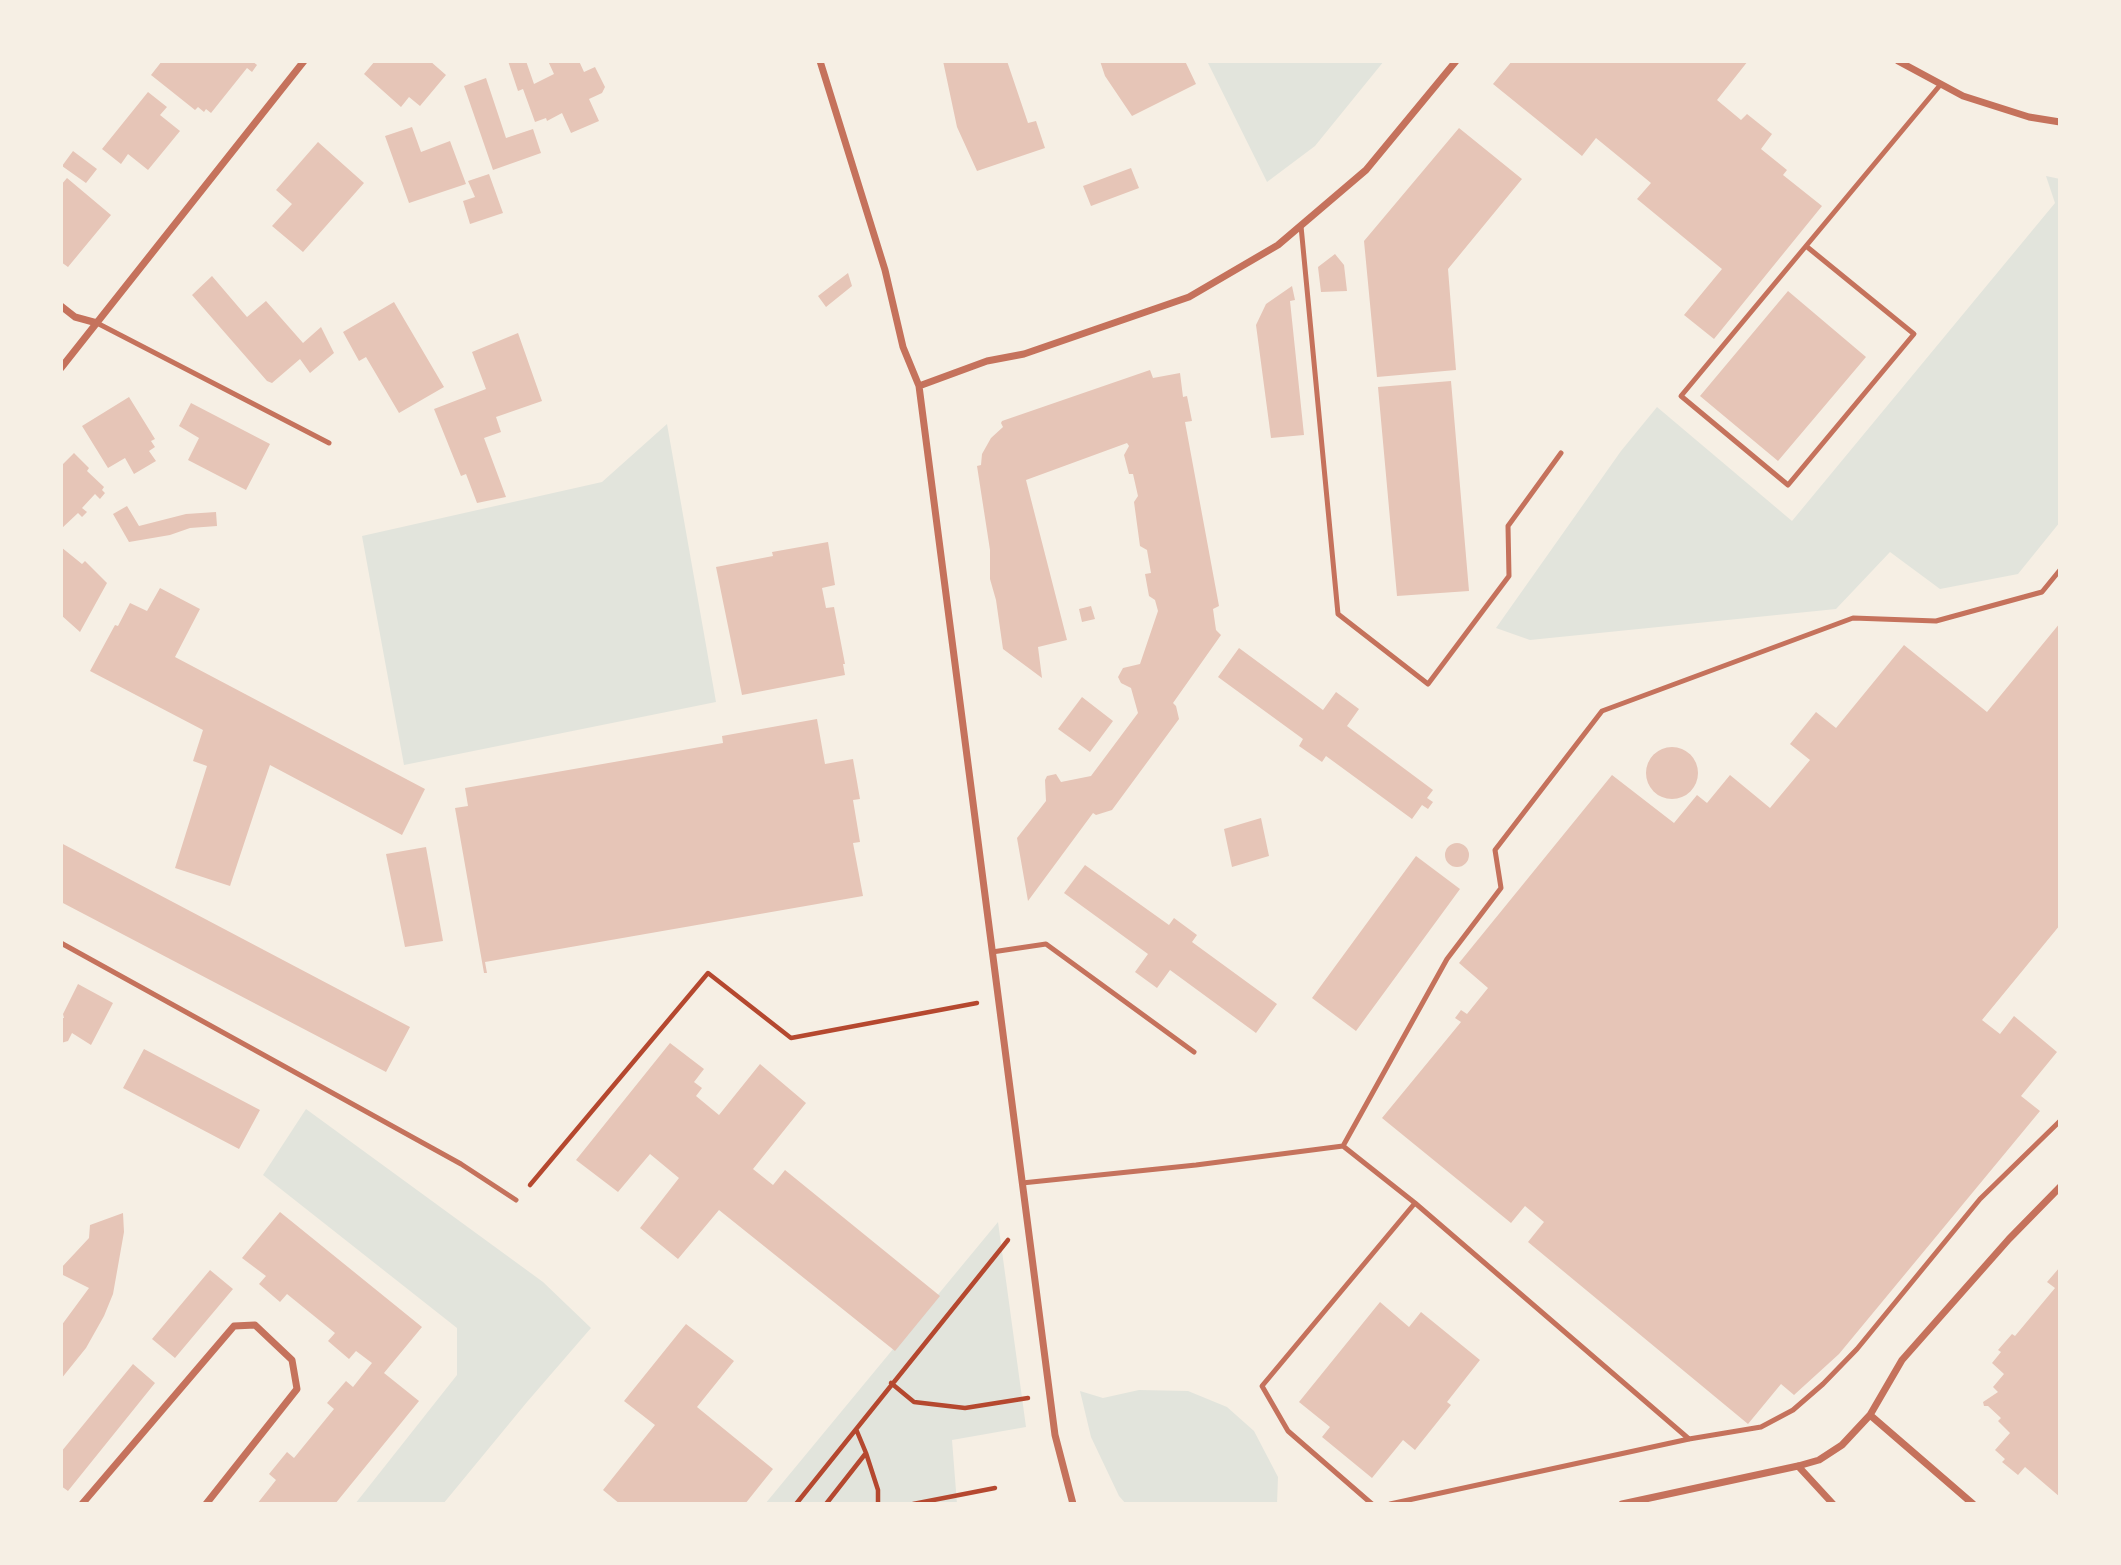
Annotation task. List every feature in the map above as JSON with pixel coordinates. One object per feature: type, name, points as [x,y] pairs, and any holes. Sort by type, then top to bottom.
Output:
[{"type":"street","points":[[61,368],[304,61]]},
{"type":"street","points":[[820,61],[885,270],[903,347],[919,386],[1049,1394],[1055,1435],[1073,1504]]},
{"type":"street","points":[[919,386],[987,361],[1024,354],[1189,297],[1278,245],[1366,170],[1456,61]]},
{"type":"street","points":[[1898,61],[1963,96],[2029,117],[2060,122]]},
{"type":"street","points":[[61,306],[75,317],[97,323]]},
{"type":"street","points":[[1622,1504],[1798,1466],[1819,1460],[1842,1445],[1870,1415],[1902,1360],[2009,1239],[2060,1187]]},
{"type":"street","points":[[82,1504],[234,1326],[255,1325],[292,1360],[297,1389],[206,1504]]},
{"type":"street","points":[[1870,1415],[1973,1504]]},
{"type":"street","points":[[1798,1466],[1833,1504]]},
{"type":"lane","points":[[1806,246],[1914,334],[1788,485],[1681,396],[1806,246],[1941,85]]},
{"type":"lane","points":[[1301,226],[1338,614],[1429,684],[1509,576],[1508,526],[1561,453]]},
{"type":"lane","points":[[97,323],[329,443]]},
{"type":"lane","points":[[1343,1146],[1447,959],[1501,888],[1495,850],[1602,711],[1853,618],[1936,621],[2042,592],[2060,570]]},
{"type":"lane","points":[[61,943],[461,1164],[516,1200]]},
{"type":"lane","points":[[992,952],[1046,944],[1194,1052]]},
{"type":"lane","points":[[1390,1504],[1689,1438],[1760,1427],[1793,1410],[1857,1349],[1980,1199],[2060,1121]]},
{"type":"lane","points":[[1022,1183],[1343,1146],[1415,1203],[1689,1438]]},
{"type":"lane","points":[[1372,1504],[1289,1430],[1262,1386],[1415,1203]]},
{"type":"path","points":[[516,1200],[708,973],[791,1038],[999,999]]},
{"type":"path","points":[[796,1504],[998,1250],[1028,1219]]},
{"type":"path","points":[[891,1383],[914,1402],[965,1408],[1049,1394]]},
{"type":"path","points":[[856,1429],[878,1490],[878,1504]]},
{"type":"path","points":[[826,1504],[866,1452]]},
{"type":"path","points":[[914,1504],[995,1488]]},
{"type":"shaded area","points":[[1207,61],[1384,61],[1315,146],[1267,182]]},
{"type":"shaded area","points":[[2046,176],[2060,179],[2060,522],[2018,574],[1940,589],[1890,552],[1836,609],[1530,640],[1496,628],[1621,451],[1657,407],[1792,521],[2055,203]]},
{"type":"shaded area","points":[[667,424],[716,702],[404,765],[362,536],[602,482]]},
{"type":"shaded area","points":[[306,1109],[543,1282],[591,1328],[443,1504],[355,1504],[457,1375],[457,1328],[263,1175]]},
{"type":"shaded area","points":[[998,1222],[1026,1427],[952,1440],[957,1504],[765,1504]]},
{"type":"shaded area","points":[[1139,1390],[1188,1391],[1227,1407],[1254,1431],[1278,1477],[1277,1504],[1126,1504],[1119,1496],[1091,1437],[1080,1391],[1103,1398]]},
{"type":"building","points":[[162,61],[252,61],[257,65],[252,72],[247,68],[211,113],[198,107],[195,110],[151,75]]},
{"type":"building","points":[[375,61],[430,61],[446,75],[420,106],[409,97],[401,107],[364,74]]},
{"type":"building","points":[[508,61],[526,61],[534,84],[554,74],[548,61],[579,61],[584,72],[595,67],[605,87],[602,93],[589,99],[599,121],[571,133],[562,113],[547,121],[546,118],[535,122],[523,89],[518,91]]},
{"type":"building","points":[[943,61],[1007,61],[1028,123],[1036,121],[1045,148],[977,171],[957,127]]},
{"type":"building","points":[[1100,61],[1185,61],[1196,84],[1132,116],[1105,76]]},
{"type":"building","points":[[1512,61],[1748,61],[1717,100],[1741,120],[1747,114],[1772,134],[1761,149],[1787,170],[1783,175],[1822,206],[1714,339],[1684,315],[1722,269],[1637,199],[1651,183],[1596,138],[1582,156],[1493,84]]},
{"type":"building","points":[[486,78],[506,138],[533,129],[541,153],[493,170],[464,86]]},
{"type":"building","points":[[148,92],[167,107],[160,115],[180,131],[148,170],[128,154],[121,164],[102,149]]},
{"type":"building","points":[[412,127],[421,152],[450,141],[466,184],[409,203],[385,136]]},
{"type":"building","points":[[1459,128],[1522,179],[1448,269],[1456,370],[1377,377],[1364,241]]},
{"type":"building","points":[[318,142],[364,183],[303,252],[272,226],[292,204],[276,190]]},
{"type":"building","points":[[73,151],[97,169],[86,183],[62,166]]},
{"type":"building","points":[[1131,168],[1139,188],[1091,206],[1083,186]]},
{"type":"building","points":[[489,174],[503,213],[470,224],[463,201],[475,197],[468,181]]},
{"type":"building","points":[[67,178],[111,215],[68,267],[61,262],[61,185]]},
{"type":"building","points":[[1335,254],[1344,265],[1347,291],[1321,292],[1318,267]]},
{"type":"building","points":[[848,273],[852,286],[826,307],[818,296]]},
{"type":"building","points":[[212,276],[247,317],[266,301],[303,343],[321,327],[334,353],[310,373],[300,359],[272,383],[267,381],[192,295]]},
{"type":"building","points":[[1292,286],[1295,300],[1290,301],[1304,435],[1271,438],[1256,325],[1266,304]]},
{"type":"building","points":[[1788,291],[1866,357],[1778,461],[1700,396]]},
{"type":"building","points":[[394,302],[444,387],[399,413],[366,357],[359,361],[343,332]]},
{"type":"building","points":[[518,333],[542,401],[496,417],[501,432],[484,438],[506,497],[477,503],[466,474],[461,476],[434,409],[486,389],[472,352]]},
{"type":"building","points":[[1150,370],[1153,378],[1180,373],[1183,397],[1187,396],[1192,421],[1185,422],[1219,606],[1213,609],[1216,630],[1221,635],[1173,703],[1179,719],[1112,810],[1096,815],[1093,813],[1028,901],[1017,838],[1046,801],[1047,776],[1056,774],[1061,782],[1091,776],[1138,713],[1131,688],[1121,683],[1118,677],[1123,668],[1140,664],[1158,611],[1155,600],[1149,596],[1145,574],[1151,573],[1147,550],[1140,546],[1134,502],[1138,496],[1133,474],[1129,474],[1124,455],[1129,446],[1127,443],[1026,480],[1067,640],[1038,647],[1042,678],[1003,649],[990,579],[990,550],[977,466],[981,465],[982,454],[991,438],[1003,427],[1002,421]]},
{"type":"building","points":[[1451,381],[1469,591],[1397,596],[1378,387]]},
{"type":"building","points":[[129,397],[155,439],[151,441],[155,447],[149,451],[156,461],[134,474],[125,458],[108,468],[82,426]]},
{"type":"building","points":[[191,403],[270,444],[246,490],[188,460],[199,438],[179,426]]},
{"type":"building","points":[[74,453],[89,468],[87,471],[104,487],[102,490],[105,493],[100,499],[95,494],[82,508],[87,512],[82,517],[78,513],[61,529],[61,466]]},
{"type":"building","points":[[127,506],[139,526],[186,514],[216,512],[217,526],[190,528],[170,535],[129,542],[113,514]]},
{"type":"building","points":[[828,542],[835,585],[822,588],[826,608],[834,607],[845,675],[742,695],[716,567],[773,556],[772,552]]},
{"type":"building","points":[[61,547],[82,564],[85,561],[107,583],[80,632],[61,615]]},
{"type":"building","points":[[160,588],[200,609],[175,657],[425,789],[402,835],[270,765],[230,886],[175,868],[207,766],[193,761],[203,730],[90,671],[130,603],[147,611]]},
{"type":"building","points":[[1091,606],[1095,619],[1082,622],[1079,609]]},
{"type":"building","points":[[2060,623],[2060,925],[1982,1020],[2000,1034],[2014,1016],[2057,1052],[2021,1096],[2040,1111],[1839,1354],[1794,1395],[1781,1384],[1748,1424],[1528,1242],[1544,1222],[1525,1206],[1511,1223],[1382,1118],[1461,1022],[1455,1018],[1461,1010],[1467,1014],[1488,988],[1459,963],[1612,775],[1674,823],[1697,795],[1707,803],[1730,775],[1770,808],[1810,760],[1790,744],[1816,712],[1836,728],[1904,645],[1987,712]]},
{"type":"building","points":[[1239,648],[1323,710],[1336,692],[1359,709],[1347,726],[1433,790],[1427,798],[1433,802],[1428,809],[1422,805],[1412,819],[1326,756],[1322,762],[1299,746],[1303,739],[1218,677]]},
{"type":"building","points":[[1082,697],[1113,721],[1090,752],[1058,729]]},
{"type":"building","points":[[817,719],[825,764],[853,759],[860,799],[853,800],[860,842],[853,843],[863,896],[485,962],[487,973],[484,973],[455,808],[468,806],[465,788],[723,743],[722,736]]},
{"type":"building","points":[[1672,747],[1682,749],[1690,755],[1696,763],[1696,783],[1690,791],[1682,797],[1672,799],[1662,797],[1654,791],[1648,783],[1646,773],[1648,763],[1654,755],[1662,749]]},
{"type":"building","points":[[1261,818],[1269,856],[1232,867],[1224,829]]},
{"type":"building","points":[[61,843],[410,1027],[386,1072],[61,902]]},
{"type":"building","points":[[1457,843],[1468,850],[1469,855],[1462,866],[1457,867],[1446,860],[1445,855],[1452,844]]},
{"type":"building","points":[[426,847],[443,941],[405,947],[386,854]]},
{"type":"building","points":[[1416,856],[1460,889],[1356,1031],[1312,998]]},
{"type":"building","points":[[1085,865],[1169,925],[1174,918],[1197,935],[1192,942],[1277,1004],[1256,1033],[1170,970],[1157,988],[1135,972],[1148,954],[1064,893]]},
{"type":"building","points":[[78,984],[113,1003],[91,1045],[72,1033],[68,1041],[61,1043],[61,1018],[64,1018],[63,1014]]},
{"type":"building","points":[[670,1043],[704,1069],[694,1082],[702,1088],[696,1096],[719,1115],[760,1064],[806,1103],[753,1169],[773,1185],[785,1170],[940,1296],[895,1351],[719,1210],[678,1259],[640,1228],[679,1178],[650,1154],[618,1192],[576,1160]]},
{"type":"building","points":[[144,1049],[260,1110],[239,1149],[123,1088]]},
{"type":"building","points":[[280,1212],[422,1327],[384,1373],[419,1401],[335,1504],[257,1504],[276,1480],[269,1474],[287,1452],[294,1458],[334,1409],[327,1403],[346,1381],[353,1387],[372,1363],[356,1351],[349,1359],[328,1341],[335,1333],[287,1294],[280,1302],[259,1284],[266,1276],[242,1258]]},
{"type":"building","points":[[123,1213],[124,1232],[113,1294],[86,1348],[61,1379],[61,1326],[89,1288],[61,1274],[61,1268],[89,1238],[90,1225]]},
{"type":"building","points":[[2060,1267],[2060,1497],[2025,1467],[2018,1475],[2002,1462],[2005,1459],[1995,1450],[2010,1433],[1998,1421],[2001,1418],[1988,1406],[1984,1406],[1983,1402],[1998,1392],[1993,1387],[2004,1374],[1992,1363],[2001,1352],[1998,1350],[2012,1334],[2015,1336],[2055,1288],[2047,1282]]},
{"type":"building","points":[[210,1270],[233,1289],[175,1358],[152,1339]]},
{"type":"building","points":[[1380,1302],[1409,1327],[1421,1312],[1480,1360],[1447,1402],[1451,1405],[1415,1450],[1403,1440],[1372,1478],[1322,1437],[1330,1427],[1299,1402]]},
{"type":"building","points":[[686,1324],[734,1361],[697,1407],[773,1469],[745,1504],[620,1504],[603,1490],[655,1425],[624,1401]]},
{"type":"building","points":[[133,1364],[155,1383],[68,1491],[61,1486],[61,1452]]}]
